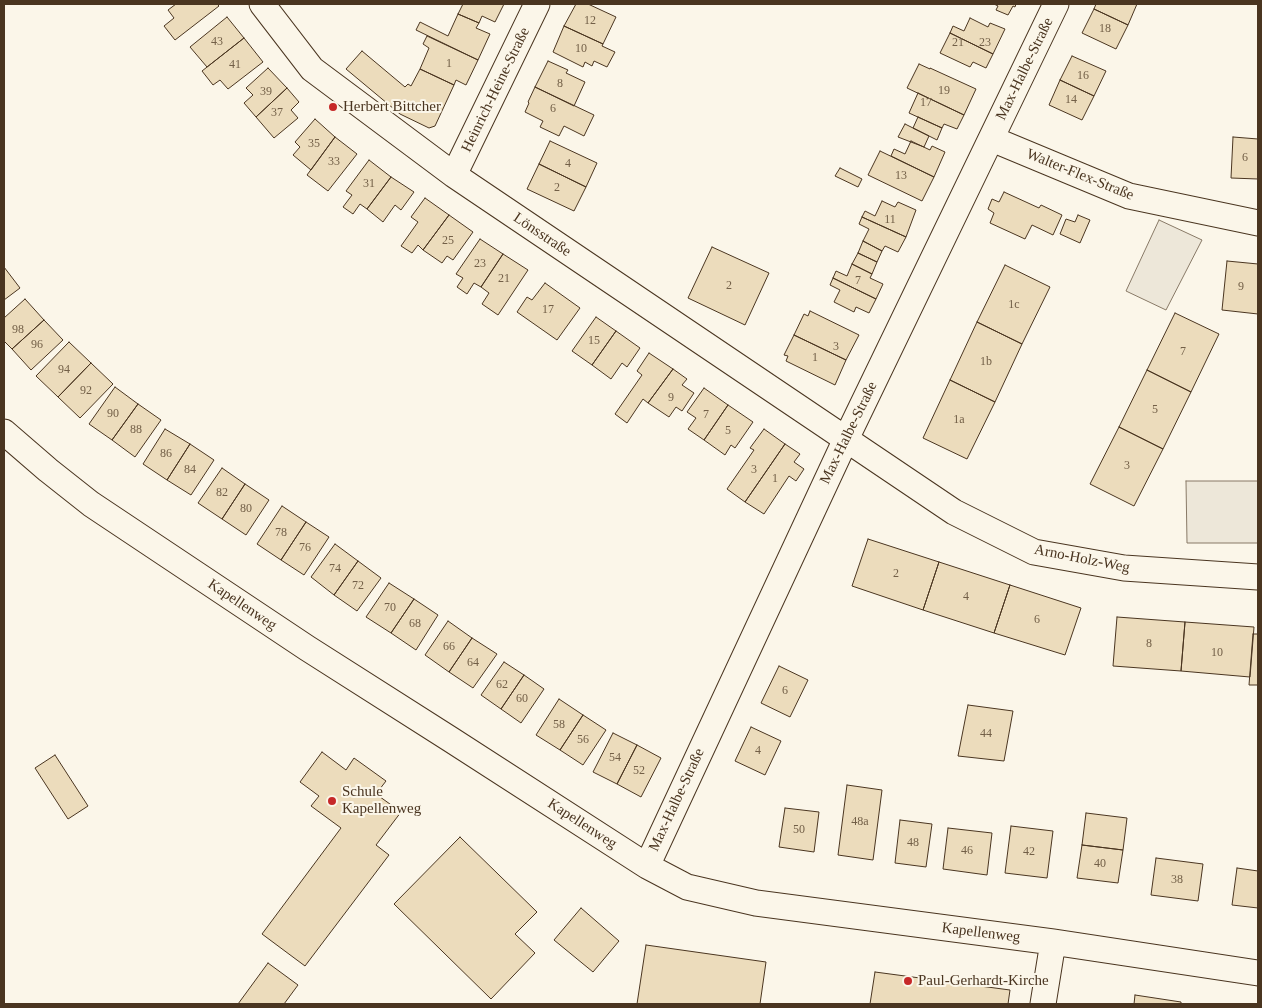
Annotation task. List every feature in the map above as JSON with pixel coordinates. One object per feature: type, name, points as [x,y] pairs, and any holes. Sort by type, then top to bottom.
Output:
[{"type":"street","name":"Lönsstraße","points":[[262,4],[312,69],[454,175],[846,439]]},
{"type":"street","name":"Heinrich-Heine-Straße","points":[[454,175],[537,4]]},
{"type":"street","name":"Max-Halbe-Straße","points":[[647,866],[846,439],[1056,4]]},
{"type":"street","name":"Walter-Flex-Straße","points":[[992,138],[1129,196],[1258,222]]},
{"type":"street","name":"Kapellenweg","points":[[4,432],[91,504],[308,648],[647,866],[687,887],[756,903],[1053,942],[1258,973]]},
{"type":"street","name":"Arno-Holz-Weg","points":[[846,439],[954,512],[1034,552],[1124,568],[1258,577]]},
{"type":"street","points":[[1043,1004],[1053,942]]},
{"type":"shaded area","points":[[1159,220],[1202,240],[1166,310],[1126,291]]},
{"type":"shaded area","points":[[1186,481],[1258,481],[1258,543],[1187,543]]},
{"type":"building","points":[[176,4],[217,4],[219,6],[175,40],[164,26],[174,18],[168,10]]},
{"type":"building","points":[[463,4],[504,4],[495,22],[482,16],[479,23],[458,14]]},
{"type":"building","points":[[576,4],[588,4],[616,17],[603,44],[564,26]]},
{"type":"building","points":[[994,4],[1016,4],[1008,15],[996,10],[998,6]]},
{"type":"building","points":[[1096,4],[1137,4],[1128,25],[1094,9]]},
{"type":"building","points":[[1094,9],[1128,25],[1116,49],[1082,33]]},
{"type":"building","points":[[458,14],[479,23],[476,28],[490,34],[478,60],[416,30],[420,22],[448,36]]},
{"type":"building","points":[[227,17],[244,38],[207,67],[190,47]]},
{"type":"building","points":[[970,18],[988,27],[990,23],[1005,29],[993,54],[950,33],[953,26],[964,31]]},
{"type":"building","points":[[564,26],[603,44],[602,46],[615,52],[607,67],[594,61],[592,66],[585,62],[583,67],[553,52]]},
{"type":"building","points":[[950,33],[993,54],[986,68],[973,62],[970,67],[940,53]]},
{"type":"building","points":[[427,36],[478,60],[466,85],[456,80],[454,85],[420,69],[429,48],[423,44]]},
{"type":"building","points":[[244,38],[263,62],[228,89],[220,80],[213,85],[202,71]]},
{"type":"building","points":[[362,51],[405,87],[408,84],[411,86],[420,69],[454,85],[435,126],[429,128],[400,114],[346,69]]},
{"type":"building","points":[[1072,56],[1106,71],[1094,96],[1060,80]]},
{"type":"building","points":[[548,61],[568,70],[566,73],[585,82],[574,106],[535,87]]},
{"type":"building","points":[[919,64],[976,89],[964,115],[907,88]]},
{"type":"building","points":[[268,68],[287,88],[256,117],[244,103],[253,95],[246,88]]},
{"type":"building","points":[[1060,80],[1094,96],[1082,120],[1049,105]]},
{"type":"building","points":[[535,87],[594,115],[584,136],[564,126],[559,136],[540,127],[543,121],[525,112]]},
{"type":"building","points":[[287,88],[299,102],[291,110],[298,118],[274,138],[256,117]]},
{"type":"building","points":[[918,93],[964,115],[957,129],[944,124],[942,128],[909,113]]},
{"type":"building","points":[[918,117],[942,128],[937,140],[913,128]]},
{"type":"building","points":[[315,119],[335,137],[311,170],[293,155],[300,147],[295,142]]},
{"type":"building","points":[[905,124],[929,136],[924,147],[898,137]]},
{"type":"building","points":[[335,137],[357,154],[328,191],[307,175]]},
{"type":"building","points":[[1233,137],[1258,139],[1258,179],[1231,178]]},
{"type":"building","points":[[550,141],[597,163],[586,187],[539,164]]},
{"type":"building","points":[[911,141],[930,150],[932,146],[945,152],[934,177],[891,156],[894,149],[905,154]]},
{"type":"building","points":[[880,151],[934,177],[922,201],[868,175]]},
{"type":"building","points":[[369,160],[391,177],[367,209],[360,204],[353,214],[343,207],[352,195],[346,191]]},
{"type":"building","points":[[539,164],[586,187],[574,211],[527,189]]},
{"type":"building","points":[[840,168],[862,179],[858,187],[835,176]]},
{"type":"building","points":[[391,177],[414,192],[401,210],[395,205],[383,222],[367,209]]},
{"type":"building","points":[[1004,192],[1039,208],[1041,205],[1062,215],[1053,235],[1032,225],[1025,239],[990,223],[994,213],[988,209],[992,199],[999,202]]},
{"type":"building","points":[[425,198],[449,215],[423,250],[418,245],[412,253],[401,246],[418,222],[411,217]]},
{"type":"building","points":[[882,201],[895,207],[898,202],[916,210],[906,237],[862,217],[865,211],[875,216]]},
{"type":"building","points":[[449,215],[473,232],[453,260],[447,256],[442,263],[423,250]]},
{"type":"building","points":[[1078,215],[1090,220],[1080,243],[1060,234],[1066,219],[1075,222]]},
{"type":"building","points":[[862,217],[906,237],[898,252],[885,246],[882,251],[863,241],[869,229],[859,224]]},
{"type":"building","points":[[480,239],[503,254],[481,287],[474,283],[467,294],[457,287],[463,278],[456,274]]},
{"type":"building","points":[[863,241],[882,251],[877,262],[858,253]]},
{"type":"building","points":[[712,247],[769,273],[745,325],[688,298]]},
{"type":"building","points":[[858,253],[877,262],[872,274],[852,264]]},
{"type":"building","points":[[503,254],[528,270],[498,315],[482,304],[489,293],[481,287]]},
{"type":"building","points":[[1227,261],[1258,264],[1258,314],[1222,310]]},
{"type":"building","points":[[852,264],[872,274],[870,278],[883,284],[876,299],[833,278],[836,271],[847,276]]},
{"type":"building","points":[[1005,265],[1050,287],[1022,344],[977,322]]},
{"type":"building","points":[[4,267],[20,288],[4,300]]},
{"type":"building","points":[[833,278],[876,299],[869,313],[856,307],[854,312],[834,302],[840,290],[830,285]]},
{"type":"building","points":[[545,283],[580,308],[557,340],[517,312],[527,297],[532,300]]},
{"type":"building","points":[[25,299],[44,320],[12,349],[4,341],[4,318]]},
{"type":"building","points":[[810,311],[859,335],[846,360],[794,335],[804,314],[808,316]]},
{"type":"building","points":[[1175,313],[1219,334],[1191,392],[1147,370]]},
{"type":"building","points":[[596,317],[616,331],[592,365],[572,351]]},
{"type":"building","points":[[44,320],[63,340],[31,370],[12,349]]},
{"type":"building","points":[[977,322],[1022,344],[995,402],[950,380]]},
{"type":"building","points":[[616,331],[640,348],[627,367],[622,363],[611,379],[592,365]]},
{"type":"building","points":[[794,335],[846,360],[835,385],[786,361],[788,356],[784,355]]},
{"type":"building","points":[[69,342],[91,363],[58,397],[36,376]]},
{"type":"building","points":[[649,353],[673,369],[648,403],[643,399],[627,423],[615,414],[642,375],[637,371]]},
{"type":"building","points":[[91,363],[113,384],[80,418],[58,397]]},
{"type":"building","points":[[673,369],[687,379],[682,385],[694,393],[682,411],[676,407],[669,417],[648,403]]},
{"type":"building","points":[[1147,370],[1191,392],[1163,449],[1119,427]]},
{"type":"building","points":[[950,380],[995,402],[967,459],[923,438]]},
{"type":"building","points":[[115,387],[138,404],[112,440],[89,424]]},
{"type":"building","points":[[704,388],[728,405],[704,440],[688,429],[696,418],[687,412]]},
{"type":"building","points":[[138,404],[161,420],[135,457],[112,440]]},
{"type":"building","points":[[728,405],[753,422],[735,448],[731,445],[725,455],[704,440]]},
{"type":"building","points":[[1119,427],[1163,449],[1134,506],[1090,484]]},
{"type":"building","points":[[165,429],[190,444],[167,480],[143,464]]},
{"type":"building","points":[[764,429],[785,444],[745,502],[727,489],[754,450],[750,448]]},
{"type":"building","points":[[190,444],[214,460],[191,495],[167,480]]},
{"type":"building","points":[[785,444],[800,454],[794,462],[804,469],[796,481],[789,476],[764,514],[745,502]]},
{"type":"building","points":[[222,468],[245,484],[222,519],[198,503]]},
{"type":"building","points":[[245,484],[269,500],[246,535],[222,519]]},
{"type":"building","points":[[282,506],[306,522],[281,560],[257,544]]},
{"type":"building","points":[[306,522],[329,537],[304,575],[281,560]]},
{"type":"building","points":[[868,539],[939,562],[923,610],[852,586]]},
{"type":"building","points":[[335,544],[358,561],[334,595],[311,577]]},
{"type":"building","points":[[358,561],[381,578],[357,611],[334,595]]},
{"type":"building","points":[[939,562],[1010,585],[994,633],[923,610]]},
{"type":"building","points":[[389,583],[414,599],[391,633],[366,617]]},
{"type":"building","points":[[1010,585],[1081,608],[1065,655],[994,633]]},
{"type":"building","points":[[414,599],[438,615],[416,650],[391,633]]},
{"type":"building","points":[[1117,617],[1185,622],[1181,671],[1113,666]]},
{"type":"building","points":[[448,621],[472,638],[449,672],[425,655]]},
{"type":"building","points":[[1185,622],[1254,627],[1250,677],[1181,671]]},
{"type":"building","points":[[1253,634],[1258,634],[1258,685],[1249,685]]},
{"type":"building","points":[[472,638],[497,654],[473,688],[449,672]]},
{"type":"building","points":[[504,662],[524,675],[501,709],[481,695]]},
{"type":"building","points":[[779,666],[808,680],[790,717],[761,703]]},
{"type":"building","points":[[524,675],[544,689],[521,723],[501,709]]},
{"type":"building","points":[[559,699],[583,715],[560,750],[536,735]]},
{"type":"building","points":[[968,705],[1013,711],[1004,761],[958,756]]},
{"type":"building","points":[[583,715],[606,730],[583,765],[560,750]]},
{"type":"building","points":[[751,727],[781,741],[765,775],[735,761]]},
{"type":"building","points":[[613,733],[637,745],[617,784],[593,772]]},
{"type":"building","points":[[637,745],[661,758],[641,797],[617,784]]},
{"type":"building","points":[[322,752],[346,770],[354,758],[386,781],[376,794],[401,812],[376,845],[389,855],[305,966],[262,934],[341,828],[311,806],[319,796],[300,782]]},
{"type":"building","points":[[55,755],[88,806],[68,819],[35,768]]},
{"type":"building","points":[[847,785],[882,790],[873,860],[838,855]]},
{"type":"building","points":[[785,808],[819,812],[814,852],[779,847]]},
{"type":"building","points":[[1086,813],[1127,818],[1123,850],[1082,845]]},
{"type":"building","points":[[900,820],[932,824],[926,867],[895,863]]},
{"type":"building","points":[[1011,826],[1053,831],[1047,878],[1005,873]]},
{"type":"building","points":[[948,828],[992,833],[987,875],[943,869]]},
{"type":"building","points":[[460,837],[537,912],[515,934],[535,953],[491,999],[394,904]]},
{"type":"building","points":[[1082,845],[1123,850],[1118,883],[1077,878]]},
{"type":"building","points":[[1156,858],[1203,864],[1198,901],[1151,895]]},
{"type":"building","points":[[1237,868],[1258,871],[1258,908],[1232,905]]},
{"type":"building","points":[[581,908],[619,941],[593,972],[554,940]]},
{"type":"building","points":[[646,945],[766,962],[760,1004],[637,1004]]},
{"type":"building","points":[[268,963],[298,985],[284,1004],[238,1004]]},
{"type":"building","name":"Paul-Gerhardt-Kirche","points":[[875,972],[1010,990],[1008,1004],[870,1004]]},
{"type":"building","points":[[1135,995],[1181,1002],[1181,1004],[1134,1004]]},
{"type":"place","name":"Herbert Bittcher","points":[[333,107]]},
{"type":"place","name":"Schule Kapellenweg","points":[[332,801]]},
{"type":"place","name":"Paul-Gerhardt-Kirche","points":[[908,981]]}]
